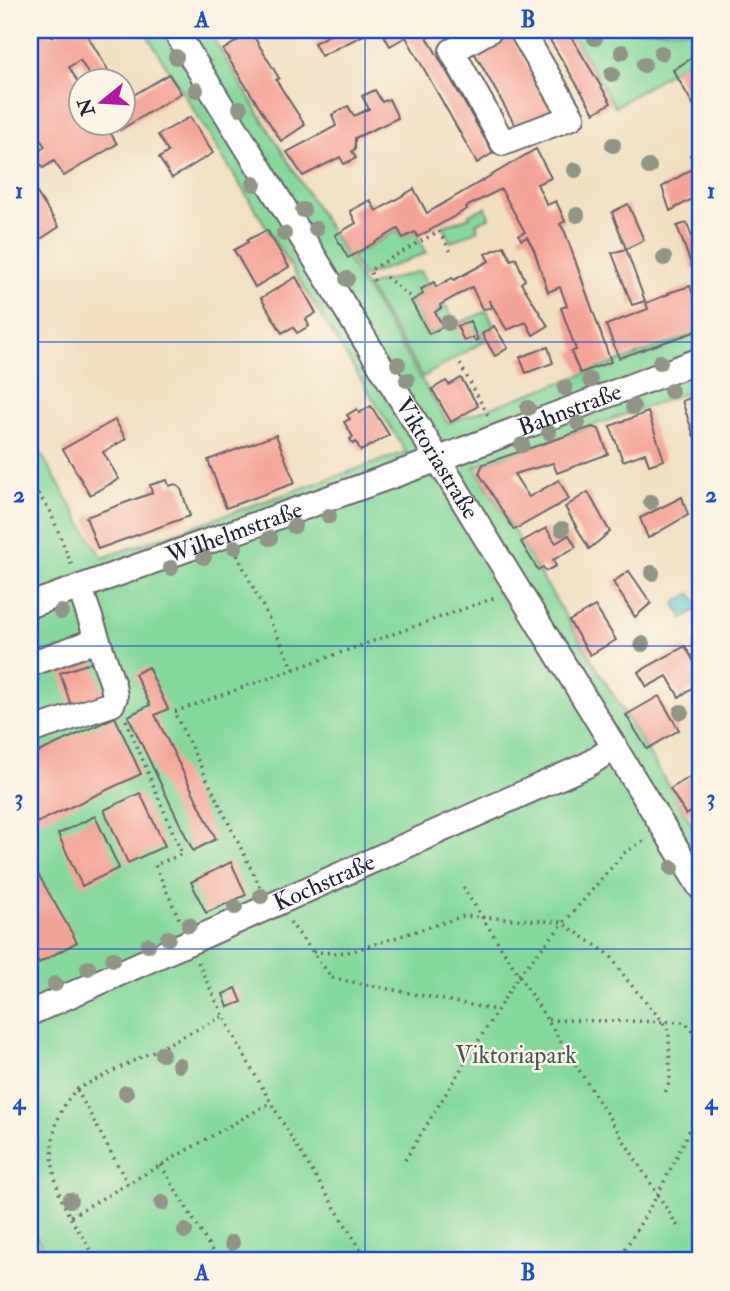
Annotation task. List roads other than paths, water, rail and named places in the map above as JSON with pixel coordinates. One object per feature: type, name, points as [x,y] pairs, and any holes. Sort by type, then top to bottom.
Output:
[{"type":"street","name":"Viktoriastraße","points":[[175,30],[700,887]]},
{"type":"street","points":[[490,30],[452,51],[503,143],[572,117],[521,30]]},
{"type":"street","name":"Bahnstraße","points":[[439,459],[700,360]]},
{"type":"street","name":"Wilhelmstraße","points":[[30,605],[439,459]]},
{"type":"street","points":[[30,731],[112,704],[113,685],[80,587]]},
{"type":"street","points":[[30,664],[97,640]]},
{"type":"street","name":"Kochstraße","points":[[30,1013],[587,765],[615,747]]},
{"type":"water","points":[[691,593],[700,607],[683,619],[675,603]]},
{"type":"park label","name":"Viktoriapark","points":[[516,1055]]}]
